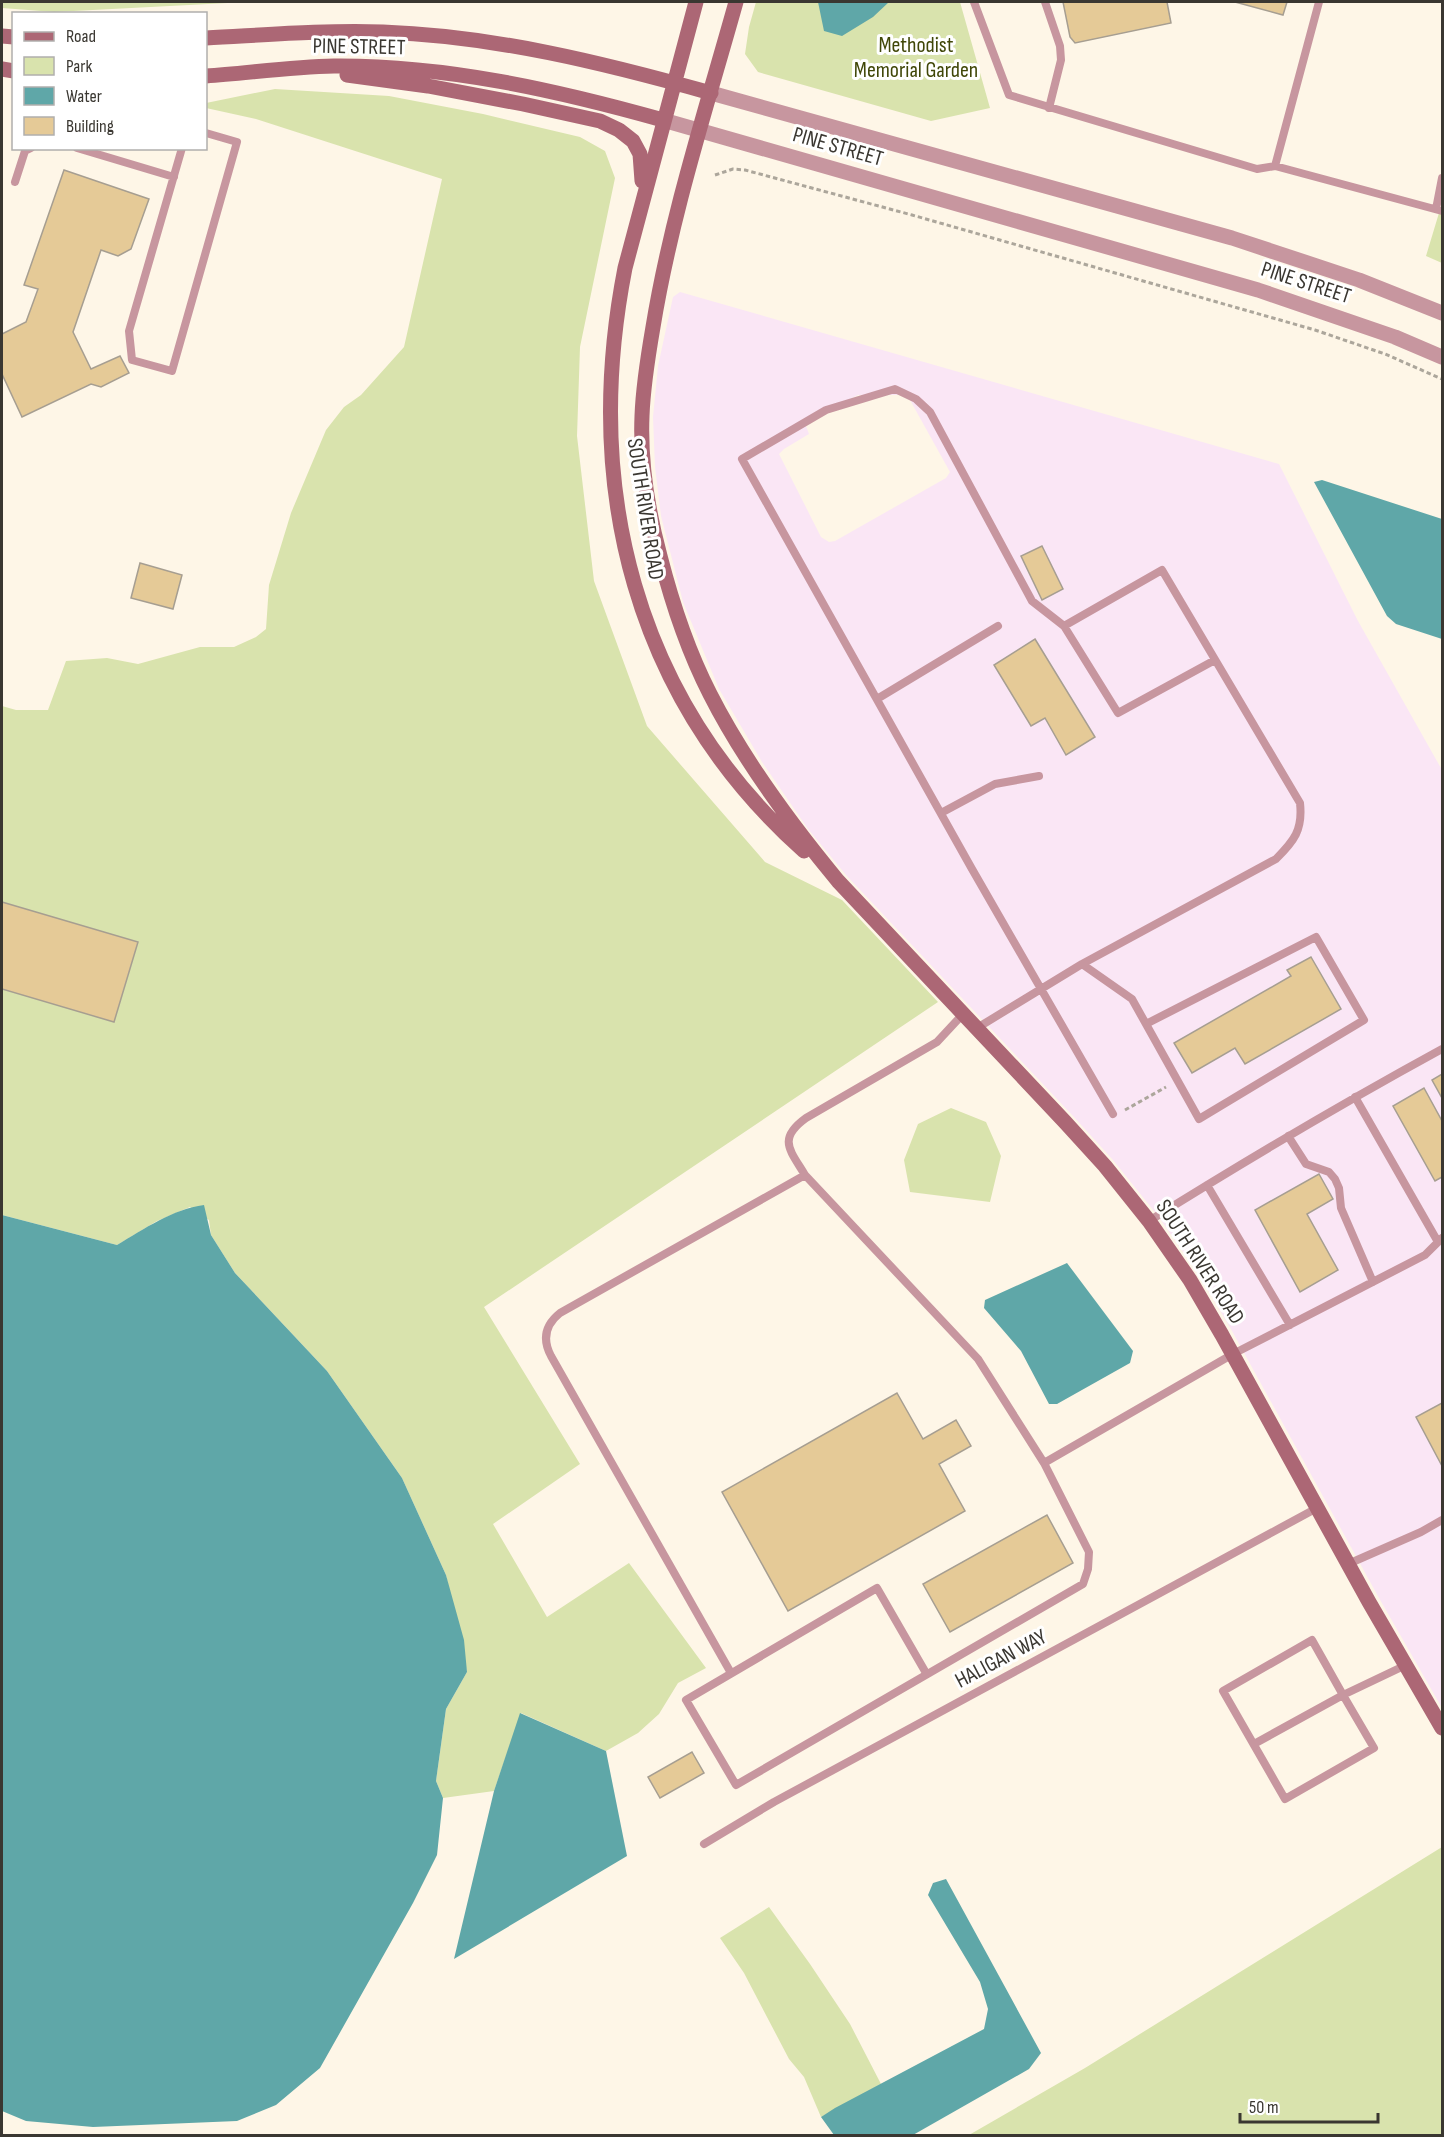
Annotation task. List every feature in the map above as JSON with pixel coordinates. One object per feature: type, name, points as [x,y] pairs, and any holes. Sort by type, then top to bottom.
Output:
[{"type":"main road","name":"SOUTH RIVER ROAD","points":[[696,2],[625,268],[618,306],[610,397],[610,435],[618,512],[638,598],[652,636],[682,702],[732,776],[785,835],[838,881]]},
{"type":"main road","name":"SOUTH RIVER ROAD","points":[[736,2],[661,278],[649,351],[642,416],[644,467],[650,517],[673,604],[709,693],[753,767],[800,835],[838,881],[1105,1166],[1149,1221],[1190,1280],[1348,1564],[1440,1720]]},
{"type":"main road","name":"PINE STREET","points":[[207,38],[317,31],[386,32],[436,36],[488,42],[552,54],[711,93]]},
{"type":"main road","name":"PINE STREET","points":[[207,76],[296,68],[345,67],[433,72],[543,89],[663,120]]},
{"type":"main road","points":[[296,68],[428,86],[523,104],[600,122],[619,130],[633,141],[640,154],[643,170],[642,203]]},
{"type":"street","name":"PINE STREET","points":[[711,93],[1232,238],[1359,280],[1443,313]]},
{"type":"street","name":"PINE STREET","points":[[663,120],[1258,290],[1443,357]]},
{"type":"lane","points":[[974,2],[1008,95],[1257,169],[1275,166],[1439,210],[1443,178]]},
{"type":"lane","points":[[1045,2],[1060,46],[1062,60],[1049,108]]},
{"type":"lane","points":[[1275,166],[1319,2]]},
{"type":"lane","points":[[181,150],[129,332],[132,360],[172,370],[237,142],[207,133]]},
{"type":"lane","points":[[15,182],[27,150]]},
{"type":"lane","points":[[84,150],[174,177]]},
{"type":"lane","points":[[1113,1114],[940,813],[742,459],[826,410],[895,390],[916,399],[930,412],[1032,602],[1064,626],[1118,713],[1215,660]]},
{"type":"lane","points":[[977,1028],[1082,964],[1276,859],[1293,841],[1302,818],[1300,803],[1162,570],[1064,626]]},
{"type":"lane","points":[[877,699],[998,626]]},
{"type":"lane","points":[[940,813],[995,784],[1039,776]]},
{"type":"lane","points":[[1082,964],[1132,999],[1199,1119],[1364,1020],[1316,937],[1146,1024]]},
{"type":"lane","points":[[926,1673],[877,1588],[687,1700],[736,1785],[1083,1584],[1088,1569],[1089,1552],[1044,1462],[978,1359],[805,1175],[791,1152],[788,1139],[790,1131],[806,1118],[936,1042],[963,1014]]},
{"type":"lane","points":[[1149,1221],[1288,1136],[1443,1049]]},
{"type":"lane","points":[[1044,1462],[1233,1354],[1425,1255],[1440,1240],[1356,1097]]},
{"type":"lane","points":[[1288,1136],[1306,1164],[1329,1172],[1335,1179],[1339,1188],[1341,1208],[1373,1282]]},
{"type":"lane","points":[[731,1673],[551,1356],[546,1344],[545,1333],[550,1322],[560,1313],[805,1175]]},
{"type":"lane","points":[[1207,1185],[1290,1325]]},
{"type":"lane","name":"HALIGAN WAY","points":[[704,1844],[774,1802],[1317,1508]]},
{"type":"lane","points":[[1348,1564],[1443,1520]]},
{"type":"lane","points":[[1312,1640],[1343,1695],[1374,1748],[1285,1800],[1223,1691],[1312,1640]]},
{"type":"lane","points":[[1254,1744],[1343,1695],[1406,1665]]},
{"type":"path","points":[[715,175],[733,169],[745,170],[912,215],[1315,330],[1384,354],[1443,379]]},
{"type":"path","points":[[1123,1111],[1178,1080]]},
{"type":"shaded area","points":[[680,292],[1279,464],[1358,621],[1442,770],[1442,1708],[1232,1331],[1199,1275],[1158,1216],[1113,1160],[1073,1116],[846,875],[808,829],[762,762],[719,689],[683,602],[661,516],[655,467],[653,417],[658,366],[673,297]],"holes":[[[858,395],[901,395],[910,400],[950,472],[946,478],[835,541],[829,542],[821,537],[779,454],[809,434],[806,426],[808,420]]]},
{"type":"green space","points":[[2,2],[247,2],[54,12],[2,8]]},
{"type":"green space","name":"Methodist Memorial Garden","points":[[756,2],[960,2],[990,108],[931,121],[758,72],[745,54]]},
{"type":"green space","points":[[275,89],[389,96],[483,114],[580,137],[605,151],[615,178],[580,347],[577,436],[594,581],[647,726],[765,862],[842,900],[938,1002],[484,1307],[580,1464],[493,1524],[547,1617],[629,1563],[706,1668],[678,1683],[659,1714],[638,1733],[606,1751],[521,1713],[494,1791],[443,1798],[436,1781],[446,1709],[467,1672],[446,1575],[402,1478],[327,1371],[235,1273],[211,1235],[209,1220],[190,1207],[157,1221],[117,1245],[2,1215],[2,706],[16,710],[48,710],[66,661],[107,658],[138,664],[200,647],[234,647],[256,637],[266,629],[269,585],[291,513],[326,430],[344,407],[361,395],[404,347],[442,179],[256,119],[207,108],[207,103]]},
{"type":"green space","points":[[1442,203],[1442,263],[1426,256]]},
{"type":"green space","points":[[951,1108],[986,1122],[1001,1156],[990,1202],[910,1192],[904,1160],[918,1124]]},
{"type":"green space","points":[[1442,1847],[1442,2135],[969,2135],[1085,2068]]},
{"type":"green space","points":[[769,1907],[850,2024],[881,2084],[821,2117],[804,2077],[789,2059],[744,1973],[720,1938]]},
{"type":"water","points":[[818,2],[889,2],[873,17],[842,36],[824,31]]},
{"type":"water","points":[[1322,480],[1442,519],[1442,639],[1396,624],[1387,616],[1314,482]]},
{"type":"water","points":[[204,1205],[211,1235],[235,1273],[327,1371],[402,1478],[446,1575],[464,1640],[467,1672],[446,1709],[436,1781],[443,1798],[437,1855],[413,1903],[320,2068],[276,2105],[237,2121],[93,2127],[26,2121],[2,2111],[2,1215],[117,1245],[170,1215]]},
{"type":"water","points":[[1067,1263],[1133,1351],[1130,1363],[1057,1404],[1049,1404],[1021,1351],[984,1308],[985,1300]]},
{"type":"water","points":[[520,1713],[606,1751],[627,1856],[454,1959],[494,1791]]},
{"type":"water","points":[[946,1879],[1041,2053],[1029,2069],[913,2135],[834,2135],[821,2117],[984,2029],[988,2009],[980,1982],[928,1895],[933,1883]]},
{"type":"building","points":[[1063,2],[1167,2],[1171,23],[1075,43],[1070,37]]},
{"type":"building","points":[[1235,2],[1287,2],[1283,15]]},
{"type":"building","points":[[64,170],[149,199],[131,249],[118,256],[101,250],[73,332],[91,369],[120,356],[129,373],[101,387],[91,384],[22,417],[2,374],[2,334],[26,322],[38,289],[24,285]]},
{"type":"building","points":[[1042,546],[1063,589],[1042,600],[1021,556]]},
{"type":"building","points":[[140,563],[182,575],[173,609],[131,598]]},
{"type":"building","points":[[1035,639],[1095,737],[1066,755],[1045,718],[1031,726],[994,665]]},
{"type":"building","points":[[2,902],[138,942],[114,1022],[2,989]]},
{"type":"building","points":[[1311,957],[1341,1009],[1245,1064],[1235,1048],[1192,1073],[1174,1043],[1291,976],[1287,970]]},
{"type":"building","points":[[1442,1074],[1442,1098],[1432,1080]]},
{"type":"building","points":[[1424,1088],[1442,1121],[1442,1177],[1435,1181],[1393,1106]]},
{"type":"building","points":[[1319,1174],[1333,1199],[1307,1214],[1338,1270],[1300,1292],[1255,1210]]},
{"type":"building","points":[[897,1393],[923,1439],[956,1420],[971,1446],[939,1464],[965,1511],[788,1611],[722,1492]]},
{"type":"building","points":[[1442,1403],[1442,1466],[1416,1417]]},
{"type":"building","points":[[1047,1515],[1073,1563],[950,1632],[923,1584]]},
{"type":"building","points":[[692,1752],[704,1773],[660,1798],[648,1777]]}]
